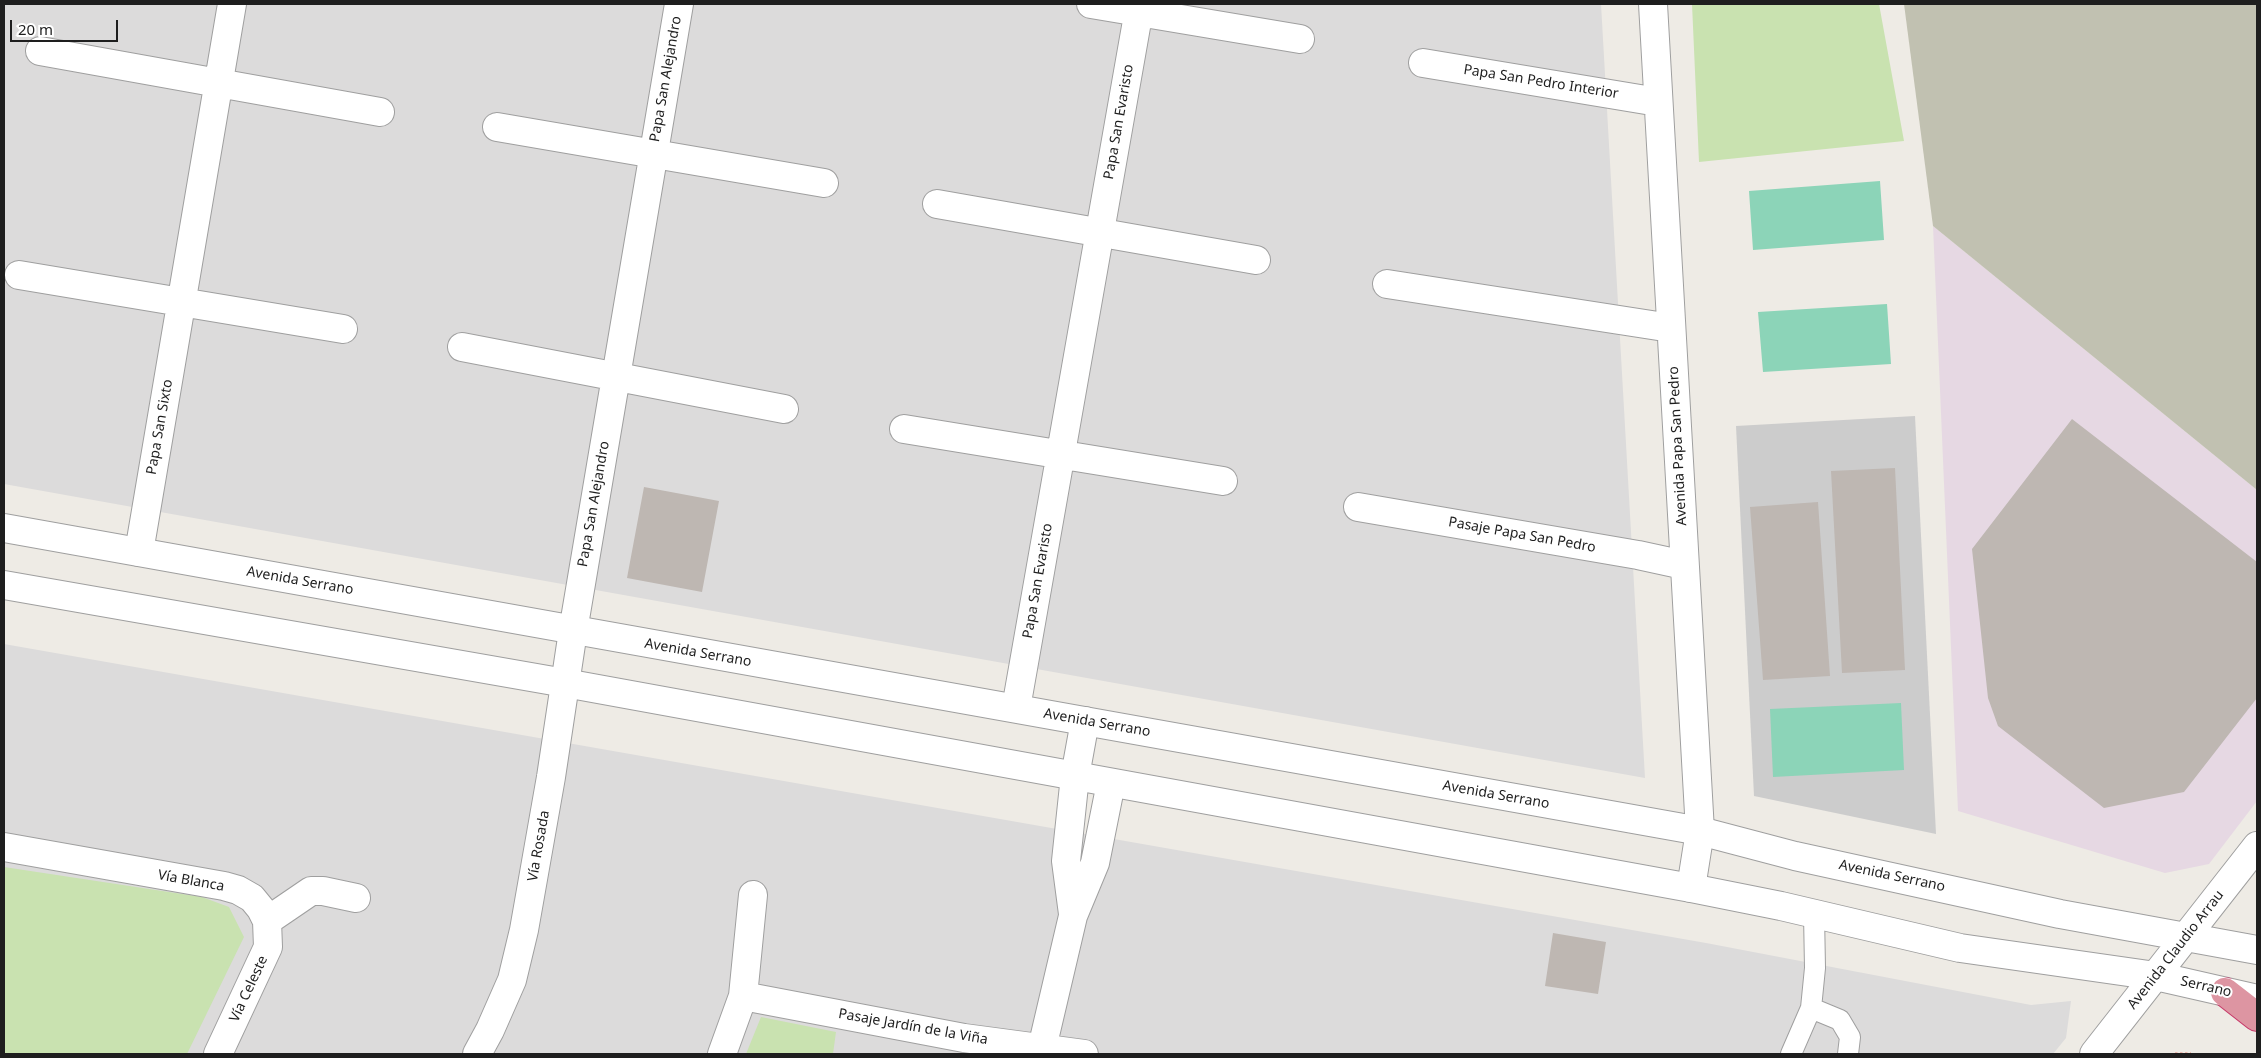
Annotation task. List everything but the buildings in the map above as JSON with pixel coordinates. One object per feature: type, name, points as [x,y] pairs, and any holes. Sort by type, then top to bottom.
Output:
[{"type":"highway","points":[[2224,992],[2257,1018]]},
{"type":"street","name":"Papa San Sixto","points":[[139,552],[232,4]]},
{"type":"street","name":"Papa San Alejandro","points":[[573,630],[679,4]]},
{"type":"street","points":[[1091,4],[1139,8],[1300,39]]},
{"type":"street","name":"Avenida Papa San Pedro","points":[[1653,4],[1700,831],[1691,888]]},
{"type":"street","name":"Papa San Evaristo","points":[[1016,708],[1139,8]]},
{"type":"street","points":[[40,51],[380,112]]},
{"type":"street","name":"Papa San Pedro Interior","points":[[1424,63],[1658,102]]},
{"type":"street","name":"Papa San Alejandro","points":[[496,127],[824,183]]},
{"type":"street","points":[[937,204],[1256,260]]},
{"type":"street","points":[[19,276],[343,329]]},
{"type":"street","points":[[1386,284],[1671,328]]},
{"type":"street","points":[[462,347],[784,409]]},
{"type":"street","points":[[904,429],[1223,481]]},
{"type":"street","name":"Pasaje Papa San Pedro","points":[[1358,507],[1638,555],[1684,565]]},
{"type":"street","name":"Avenida Serrano","points":[[4,528],[1700,831],[1795,856],[2060,914],[2187,936]]},
{"type":"street","points":[[4,585],[565,682],[1691,888],[1960,948],[2156,976]]},
{"type":"street","name":"Vía Rosada","points":[[477,1054],[512,980],[524,930],[573,630]]},
{"type":"street","points":[[1074,916],[1066,861],[1075,776],[1085,721]]},
{"type":"street","points":[[1042,1048],[1074,916],[1096,863],[1111,783]]},
{"type":"street","name":"Avenida Claudio Arrau","points":[[2094,1054],[2257,846]]},
{"type":"street","name":"Vía Blanca","points":[[4,847],[238,890],[252,898],[262,909],[267,921]]},
{"type":"street","points":[[267,921],[310,891],[323,891],[356,898]]},
{"type":"street","points":[[722,1054],[743,996],[753,895]]},
{"type":"street","name":"Vía Celeste","points":[[218,1054],[268,947],[267,921]]},
{"type":"street","points":[[2187,936],[2257,950]]},
{"type":"street","name":"Serrano","points":[[2156,976],[2257,998]]},
{"type":"street","name":"Pasaje Jardín de la Viña","points":[[743,996],[962,1046],[1042,1048],[1084,1054]]},
{"type":"lane","points":[[1791,1054],[1811,1008],[1815,968],[1814,914]]},
{"type":"lane","points":[[1811,1008],[1840,1020],[1850,1037],[1848,1054]]},
{"type":"path","points":[[2175,1054],[2190,1054]]},
{"type":"shaded area","points":[[4,4],[1601,4],[1645,778],[4,484]]},
{"type":"shaded area","points":[[1904,4],[2257,4],[2257,490],[1933,226]]},
{"type":"shaded area","points":[[1933,226],[2257,490],[2257,801],[2209,864],[2165,873],[1958,811]]},
{"type":"shaded area","points":[[1915,416],[1936,834],[1754,796],[1736,426]]},
{"type":"shaded area","points":[[4,644],[1706,943],[2031,1005],[2071,1001],[2066,1038],[2053,1054],[4,1054]]},
{"type":"green space","points":[[1692,4],[1879,4],[1904,141],[1699,162]]},
{"type":"green space","points":[[1880,181],[1884,240],[1753,250],[1749,191]]},
{"type":"green space","points":[[1887,304],[1891,364],[1763,372],[1758,312]]},
{"type":"green space","points":[[1901,703],[1904,770],[1773,777],[1770,709]]},
{"type":"green space","points":[[4,867],[202,897],[229,907],[244,937],[187,1054],[4,1054]]},
{"type":"green space","points":[[761,1017],[836,1032],[833,1054],[746,1054]]}]
